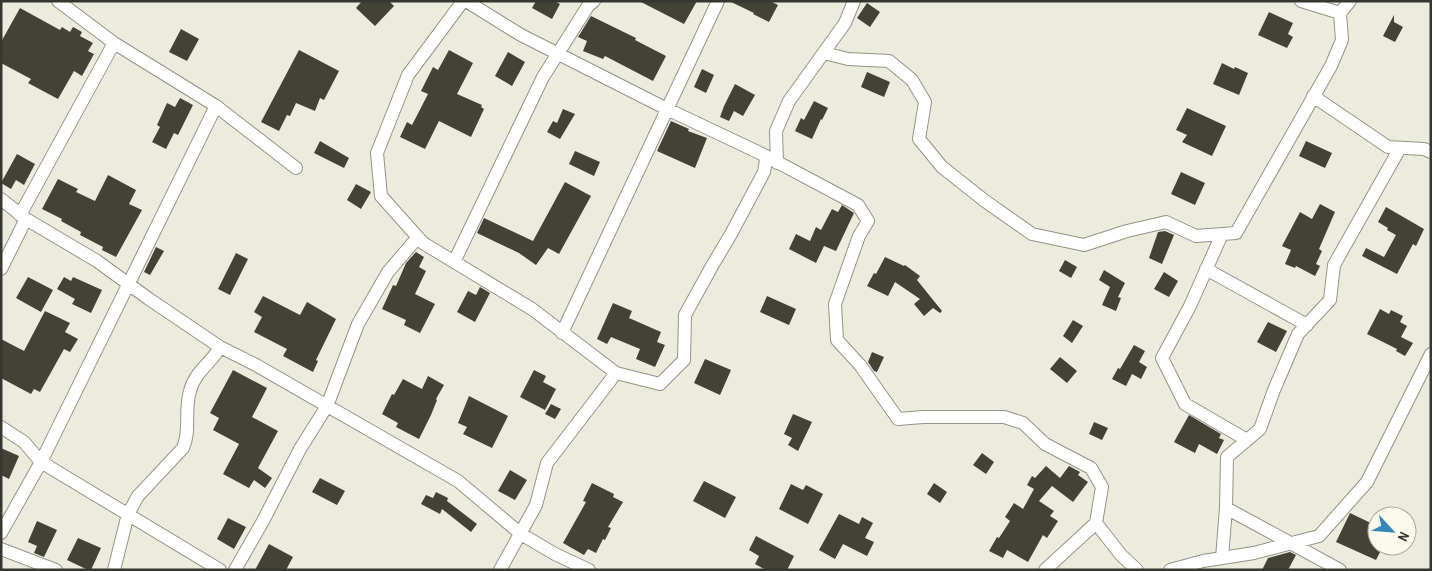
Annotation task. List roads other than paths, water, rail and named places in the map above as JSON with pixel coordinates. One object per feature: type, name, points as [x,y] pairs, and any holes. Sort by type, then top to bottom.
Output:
[{"type":"street","points":[[58,1],[114,43],[216,106],[296,168]]},
{"type":"street","points":[[764,155],[766,160],[764,172],[685,315],[684,360],[660,384],[616,373],[532,309],[423,243],[381,196],[377,153],[408,74],[465,1],[520,35],[667,109],[764,155],[858,205],[868,221],[859,236],[835,304],[837,340],[860,365],[898,419],[1004,416],[1023,423],[1045,444],[1091,468],[1102,487],[1096,523],[1045,570]]},
{"type":"street","points":[[454,262],[543,77],[588,6],[594,1]]},
{"type":"street","points":[[562,333],[718,1]]},
{"type":"street","points":[[777,162],[776,131],[789,101],[845,23],[854,1]]},
{"type":"street","points":[[1302,1],[1340,13]]},
{"type":"street","points":[[824,53],[848,59],[889,61],[912,80],[924,102],[919,139],[942,167],[985,201],[1032,234],[1084,245],[1127,231],[1166,222],[1196,236],[1236,233],[1331,66],[1342,40],[1340,13],[1350,1]]},
{"type":"street","points":[[1,269],[23,217],[114,43]]},
{"type":"street","points":[[1313,96],[1388,147],[1424,149],[1431,152]]},
{"type":"street","points":[[1,533],[41,462],[216,106]]},
{"type":"street","points":[[1222,558],[1228,457],[1260,428],[1298,334],[1330,300],[1334,265],[1400,148]]},
{"type":"street","points":[[1,199],[23,217],[97,261],[220,347],[458,481],[521,534],[555,554],[589,570]]},
{"type":"street","points":[[1222,234],[1162,358],[1185,404],[1247,440]]},
{"type":"street","points":[[235,570],[300,449],[327,406],[358,324],[388,272],[418,237]]},
{"type":"street","points":[[1206,269],[1307,325]]},
{"type":"street","points":[[114,570],[128,514],[148,483],[183,448],[187,439],[187,407],[192,385],[198,372],[207,361],[214,357],[220,347]]},
{"type":"street","points":[[1177,569],[1222,558],[1254,553],[1319,536],[1367,482],[1431,354]]},
{"type":"street","points":[[500,570],[536,505],[547,463],[616,373]]},
{"type":"street","points":[[1,428],[24,442],[41,462],[220,570]]},
{"type":"street","points":[[1226,508],[1340,570]]},
{"type":"street","points":[[1096,523],[1121,555],[1136,570]]},
{"type":"street","points":[[1,549],[56,570]]}]
